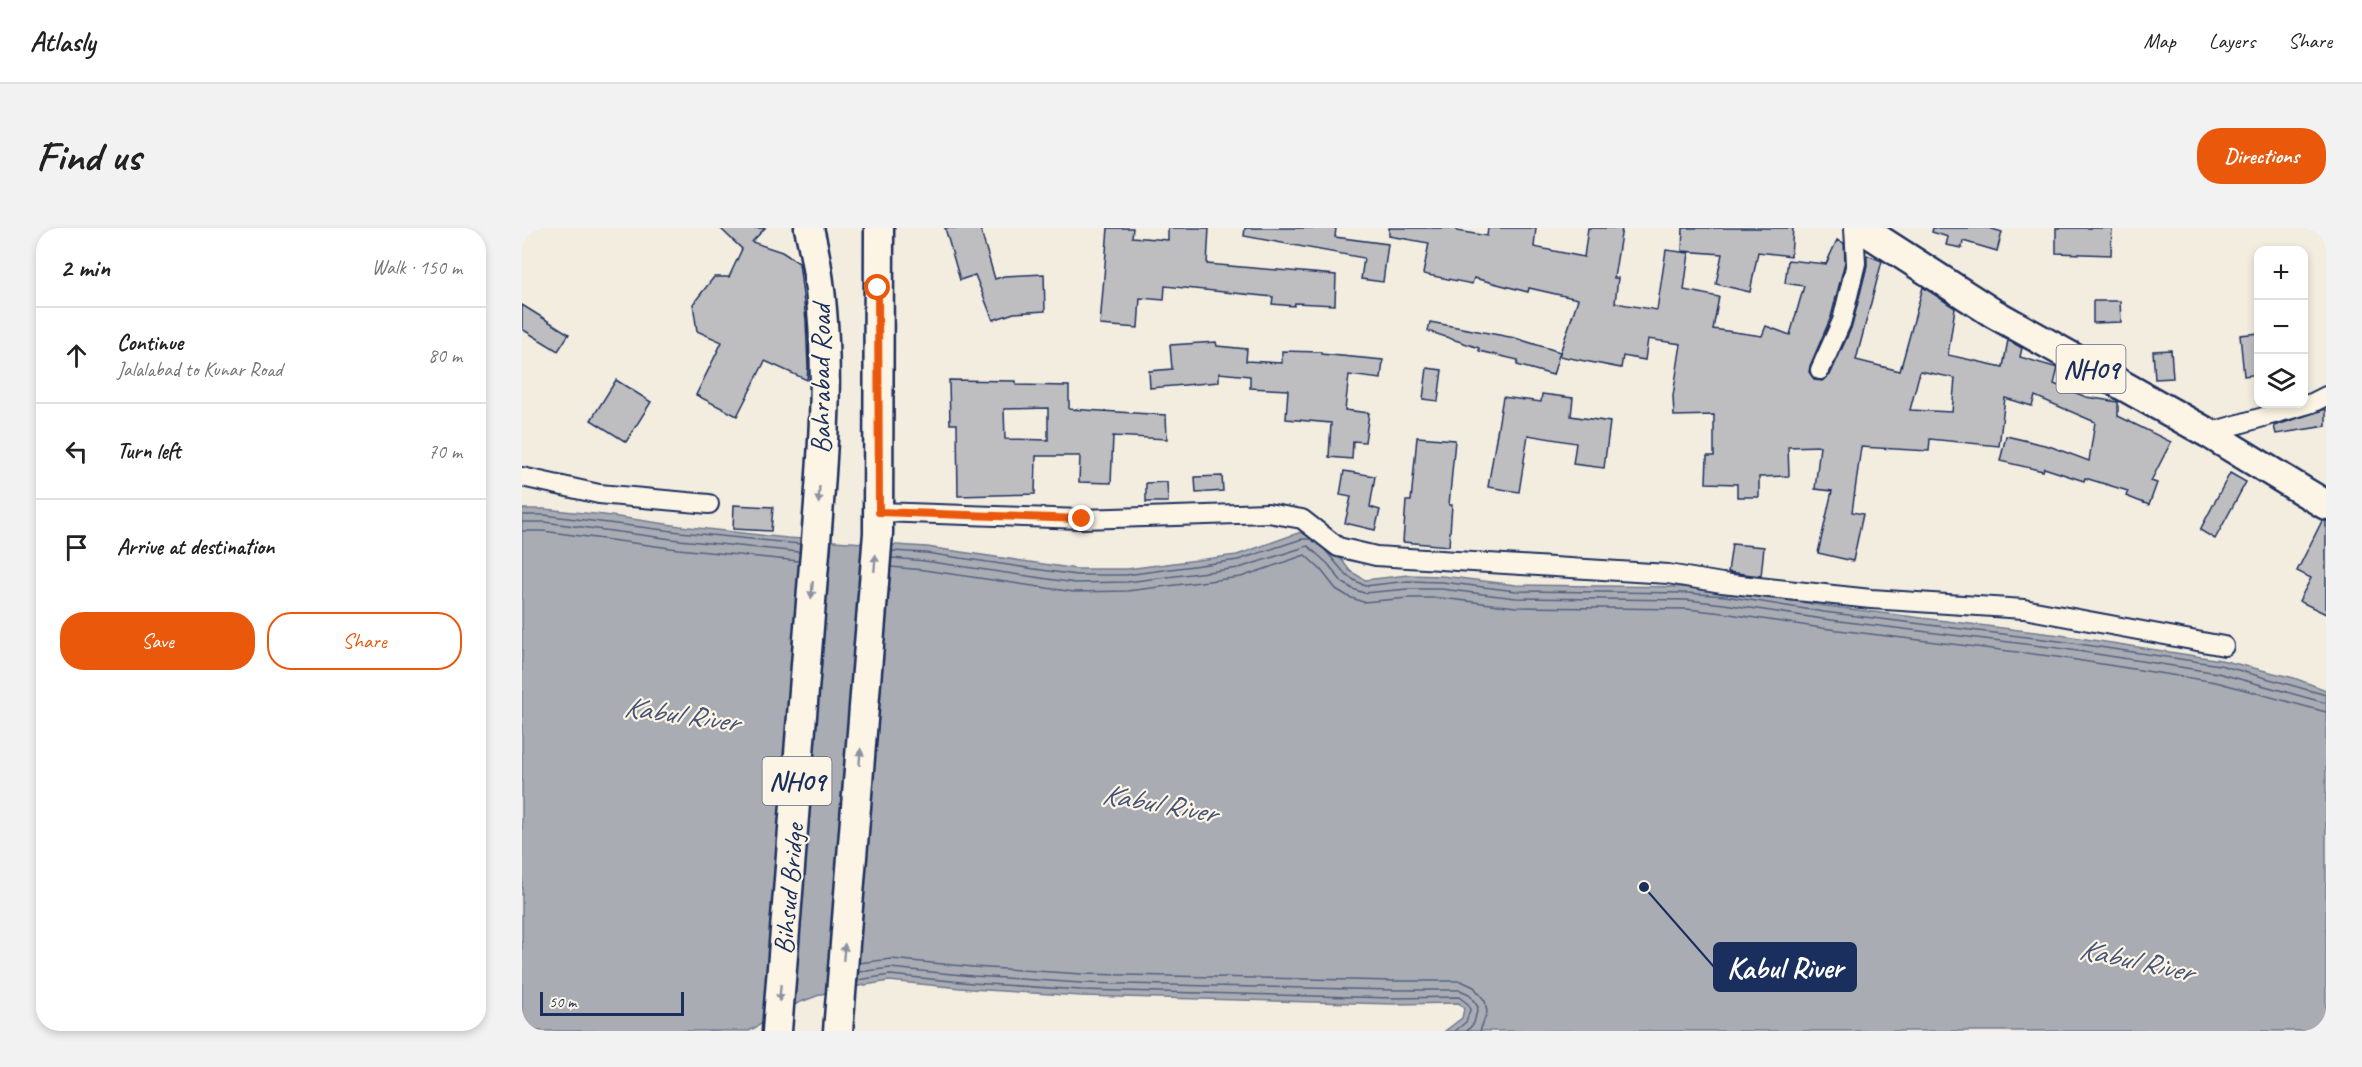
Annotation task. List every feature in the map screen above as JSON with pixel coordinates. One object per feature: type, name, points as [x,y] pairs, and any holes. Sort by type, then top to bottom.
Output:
[{"type":"main road","name":"Bahrabad Road","points":[[809,228],[819,269],[825,379],[816,531]]},
{"type":"main road","name":"NH09","points":[[838,1031],[878,522],[879,228]]},
{"type":"main road","name":"NH09","points":[[1861,228],[1993,313],[2208,434],[2326,505]]},
{"type":"main road","name":"Bihsud Bridge","points":[[777,1031],[816,531]]},
{"type":"street","points":[[1820,370],[1842,321],[1856,263],[1854,228]]},
{"type":"street","points":[[2208,434],[2312,403],[2326,396]]},
{"type":"street","points":[[522,477],[599,494],[709,504]]},
{"type":"street","points":[[878,522],[1268,513],[1302,519],[1338,547],[1376,556],[1668,574],[1722,583],[1871,600],[2024,609],[2224,646]]},
{"type":"water","points":[[522,509],[604,515],[787,538],[927,547],[1077,569],[1127,569],[1237,555],[1301,532],[1310,532],[1338,555],[1350,571],[1365,580],[1408,575],[1442,576],[1516,585],[1688,587],[1726,590],[1825,606],[2060,635],[2221,660],[2294,678],[2326,690],[2326,1031],[1445,1031],[1462,1018],[1464,1009],[1459,1003],[1394,1004],[1081,996],[889,981],[830,991],[798,1003],[749,1031],[522,1031]]},
{"type":"building","points":[[720,228],[765,228],[752,242],[782,252],[799,263],[806,320],[807,380],[765,361],[737,416],[696,395],[722,342],[697,331],[693,304],[714,277],[729,277],[742,249]]},
{"type":"building","points":[[945,228],[980,228],[995,279],[1004,276],[1044,274],[1045,311],[1014,313],[993,320],[975,275],[960,280]]},
{"type":"building","points":[[1108,228],[1133,228],[1132,237],[1168,240],[1168,228],[1209,228],[1207,264],[1336,275],[1335,305],[1272,304],[1273,297],[1165,286],[1164,300],[1140,298],[1138,328],[1100,325]]},
{"type":"building","points":[[1245,228],[1336,228],[1335,237],[1388,244],[1383,282],[1361,279],[1364,258],[1244,236]]},
{"type":"building","points":[[1389,228],[1457,228],[1457,231],[1487,236],[1488,228],[1536,228],[1534,247],[1584,257],[1588,228],[1622,228],[1614,278],[1618,278],[1615,303],[1657,310],[1666,250],[1689,253],[1684,290],[1719,297],[1713,329],[1762,336],[1766,326],[1790,335],[1804,286],[1785,283],[1788,260],[1826,264],[1837,240],[1844,243],[1845,262],[1831,317],[1810,366],[1809,372],[1815,380],[1822,381],[1830,375],[1852,326],[1867,266],[1867,255],[1882,261],[1856,360],[1900,371],[1923,287],[1955,308],[1948,355],[2003,367],[2008,340],[2022,348],[2020,357],[2058,368],[2054,384],[2086,397],[2118,402],[2118,416],[2171,442],[2151,481],[2157,483],[2149,505],[2126,496],[2128,491],[2085,478],[2084,481],[2044,468],[2043,471],[2000,461],[2006,436],[2049,446],[2089,461],[2095,422],[2035,396],[2032,406],[2005,398],[1999,446],[1930,439],[1929,451],[1861,447],[1852,512],[1863,514],[1853,561],[1818,553],[1832,491],[1815,489],[1820,446],[1788,447],[1789,476],[1759,477],[1759,497],[1737,497],[1737,484],[1706,483],[1707,456],[1714,456],[1714,415],[1674,416],[1673,396],[1681,344],[1648,339],[1645,360],[1623,356],[1621,368],[1559,356],[1578,299],[1529,288],[1528,292],[1474,278],[1472,284],[1423,274],[1429,243],[1389,236]],"holes":[[[1920,371],[1955,378],[1952,412],[1910,410]]]},
{"type":"building","points":[[1683,228],[1793,228],[1791,256],[1758,252],[1750,292],[1716,284],[1722,254],[1682,251]]},
{"type":"building","points":[[1933,228],[1989,228],[2002,232],[1997,251],[1963,241],[1962,248],[1946,245],[1948,237],[1932,232]]},
{"type":"building","points":[[2056,228],[2112,228],[2111,255],[2056,253]]},
{"type":"building","points":[[2093,301],[2120,301],[2121,322],[2093,323]]},
{"type":"building","points":[[522,305],[569,334],[558,351],[522,329]]},
{"type":"building","points":[[1430,322],[1515,338],[1560,352],[1553,375],[1517,365],[1518,360],[1479,351],[1479,348],[1428,331]]},
{"type":"building","points":[[2254,334],[2254,375],[2244,376],[2240,335]]},
{"type":"building","points":[[1216,342],[1217,346],[1247,349],[1246,361],[1282,363],[1282,351],[1321,352],[1321,354],[1383,360],[1381,379],[1349,375],[1345,410],[1369,413],[1365,442],[1353,441],[1352,459],[1329,457],[1331,423],[1286,419],[1288,390],[1250,388],[1250,376],[1219,373],[1219,382],[1150,388],[1149,371],[1172,369],[1170,345]]},
{"type":"building","points":[[2171,350],[2173,378],[2155,379],[2153,351]]},
{"type":"building","points":[[1427,368],[1442,370],[1438,401],[1423,399]]},
{"type":"building","points":[[616,380],[651,402],[626,442],[591,420]]},
{"type":"building","points":[[949,380],[1016,381],[1016,385],[1069,386],[1069,409],[1166,415],[1167,439],[1113,436],[1111,483],[1079,482],[1080,456],[1036,456],[1035,494],[958,496],[957,424],[950,424]],"holes":[[[1048,408],[1048,440],[1005,439],[1004,409]]]},
{"type":"building","points":[[1542,394],[1573,398],[1571,416],[1610,422],[1604,468],[1573,464],[1576,443],[1528,435],[1519,492],[1488,487],[1503,397],[1541,402]]},
{"type":"building","points":[[2326,409],[2326,426],[2276,434],[2274,426]]},
{"type":"building","points":[[1417,437],[1455,440],[1449,505],[1452,505],[1449,546],[1403,542],[1406,501],[1411,501]]},
{"type":"building","points":[[1344,471],[1375,476],[1370,507],[1380,510],[1375,530],[1345,523],[1351,497],[1340,495]]},
{"type":"building","points":[[2230,473],[2246,482],[2215,539],[2200,530]]},
{"type":"building","points":[[1222,476],[1223,491],[1196,493],[1195,477]]},
{"type":"building","points":[[1167,482],[1168,502],[1146,502],[1146,483]]},
{"type":"building","points":[[734,505],[773,507],[771,531],[733,529]]},
{"type":"building","points":[[2322,521],[2326,521],[2326,614],[2299,601],[2311,578],[2297,571]]},
{"type":"building","points":[[1732,544],[1764,547],[1761,576],[1728,572]]},
{"type":"place","name":"Kabul River","points":[[1644,887]]},
{"type":"route","points":[[878,288],[879,512],[1082,519]]}]
